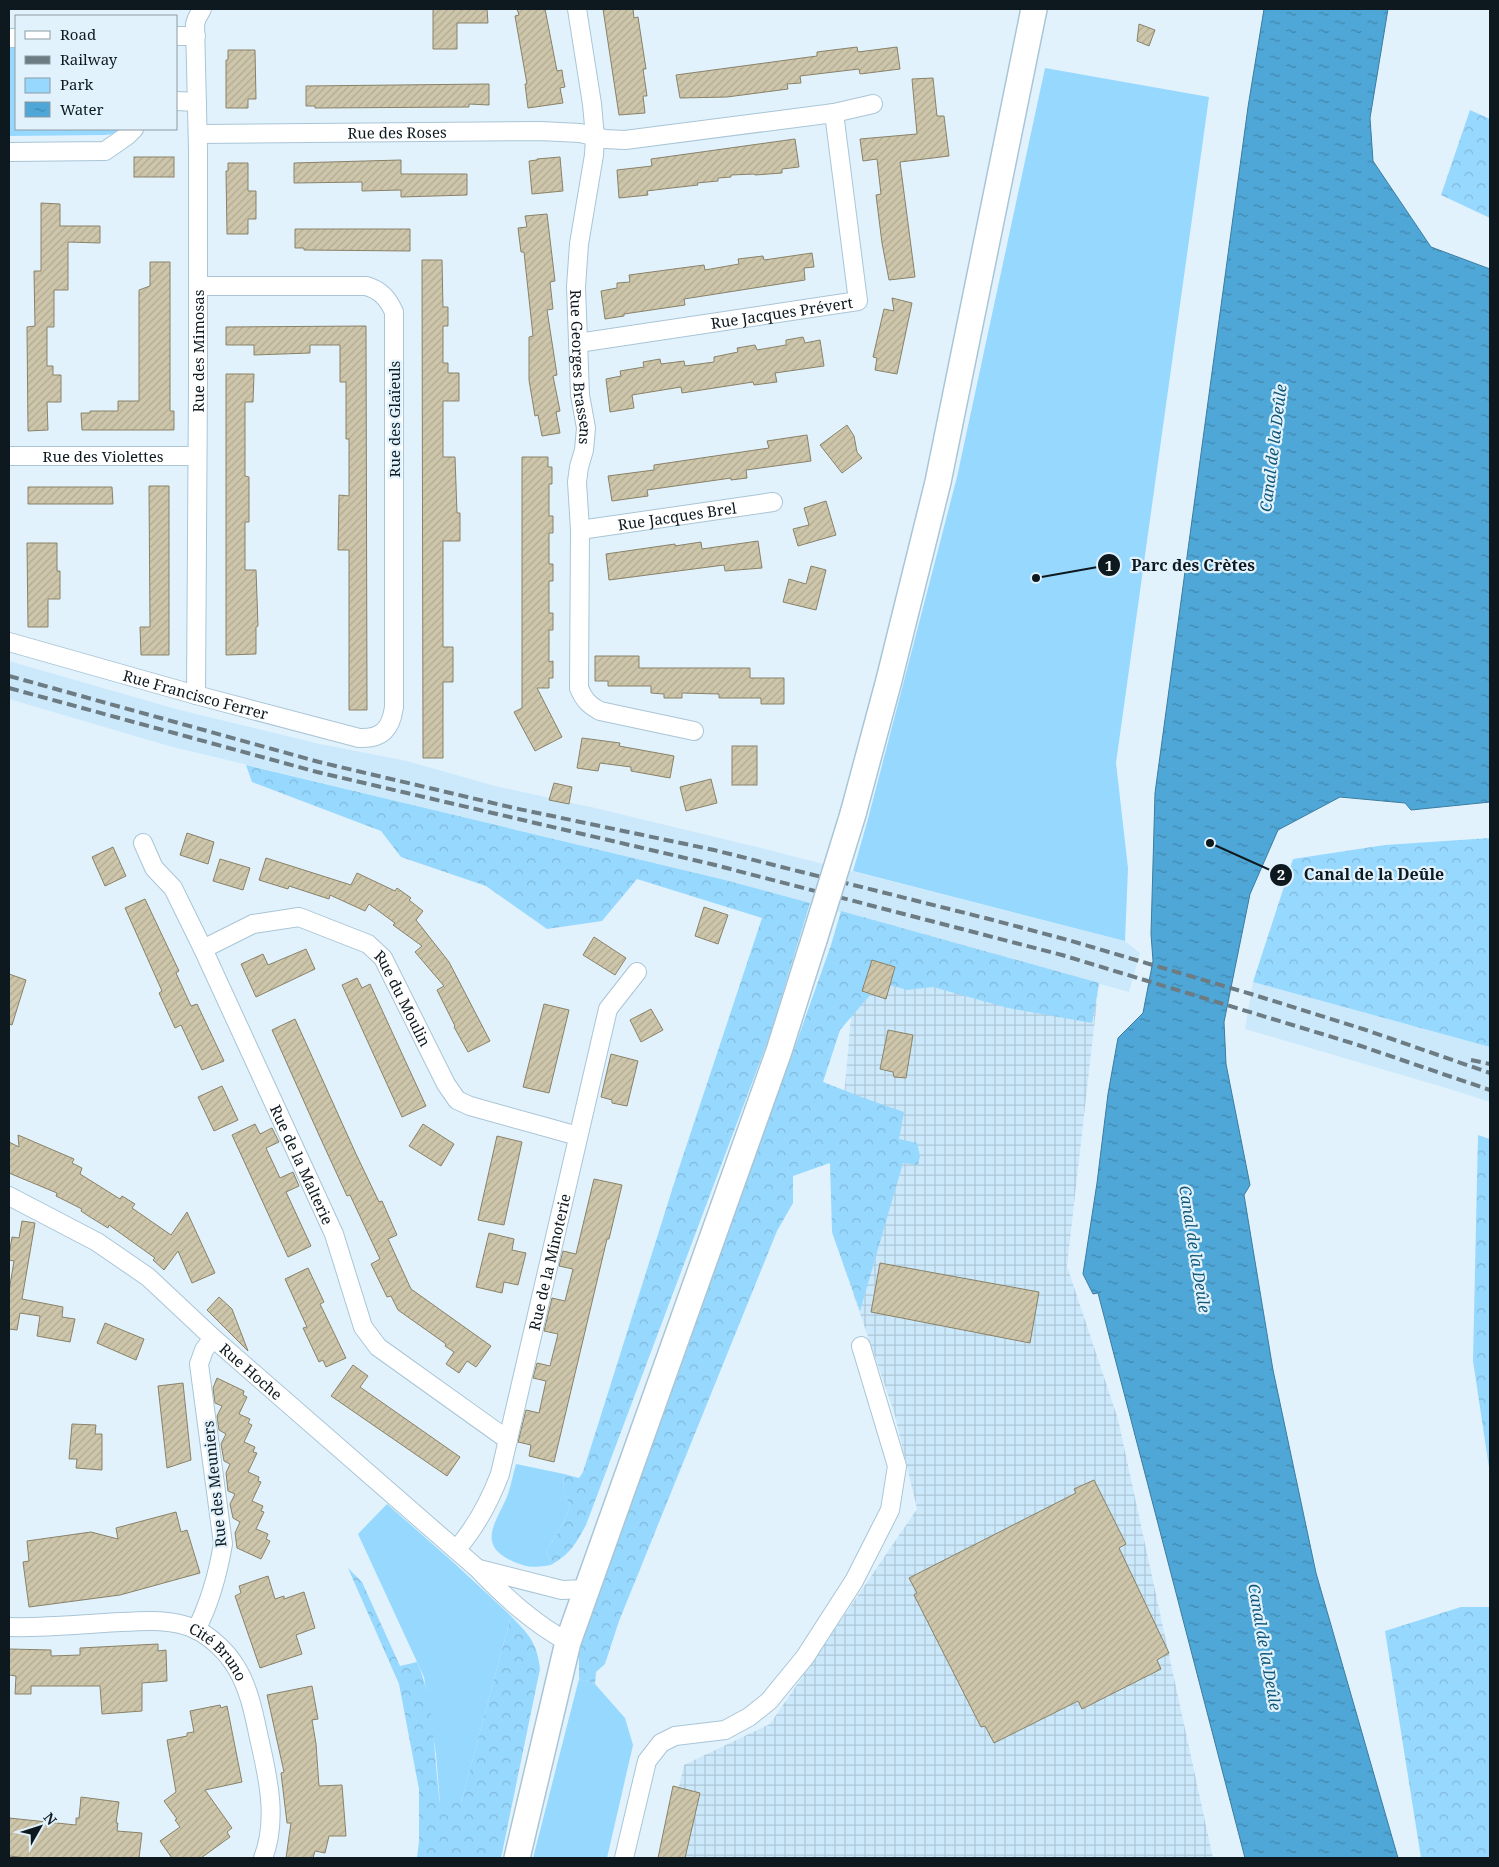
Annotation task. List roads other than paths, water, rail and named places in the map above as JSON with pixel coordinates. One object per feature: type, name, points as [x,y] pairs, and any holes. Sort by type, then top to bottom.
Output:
[{"type":"main road","points":[[517,1858],[568,1642],[779,1051],[853,814],[889,680],[938,482],[1034,9]]},
{"type":"street","name":"Rue des Mimosas","points":[[196,695],[198,102],[196,18],[202,9]]},
{"type":"street","name":"Rue Georges Brassens","points":[[577,9],[592,104],[595,136],[594,155],[579,244],[576,287],[580,395],[586,428],[584,450],[577,482],[580,530],[579,688],[589,705],[600,711],[694,731]]},
{"type":"street","points":[[178,36],[196,36]]},
{"type":"street","points":[[178,101],[198,102]]},
{"type":"street","points":[[595,136],[605,140],[625,140],[834,113],[872,104]]},
{"type":"street","name":"Rue Jacques Prévert","points":[[578,343],[858,301],[834,113]]},
{"type":"street","points":[[9,152],[105,151],[133,130]]},
{"type":"street","name":"Rue des Roses","points":[[198,134],[540,131],[580,133],[595,136]]},
{"type":"street","name":"Rue des Glaïeuls","points":[[198,286],[366,286],[381,292],[394,312],[394,707],[390,725],[383,732]]},
{"type":"street","name":"Rue des Violettes","points":[[9,456],[197,456]]},
{"type":"street","name":"Rue Jacques Brel","points":[[580,530],[772,502]]},
{"type":"street","name":"Rue Francisco Ferrer","points":[[9,642],[196,695],[359,738],[369,738],[383,732]]},
{"type":"street","name":"Rue de la Malterie","points":[[142,843],[154,868],[173,888],[203,949],[334,1234],[363,1327],[378,1347],[508,1440]]},
{"type":"street","name":"Rue du Moulin","points":[[203,949],[253,924],[299,917],[368,944],[384,958],[446,1084],[457,1100],[470,1106],[578,1136]]},
{"type":"street","name":"Rue de la Minoterie","points":[[456,1550],[479,1520],[490,1501],[500,1474],[608,1009],[637,972]]},
{"type":"street","name":"Rue Hoche","points":[[9,1196],[114,1253],[148,1277],[213,1338],[478,1569],[497,1589],[529,1617],[551,1633],[568,1642]]},
{"type":"street","name":"Rue des Meuniers","points":[[196,1630],[202,1618],[218,1570],[223,1544],[199,1364],[204,1350],[213,1338]]},
{"type":"street","points":[[624,1858],[647,1760],[661,1743],[675,1736],[725,1730],[749,1717],[769,1701],[805,1657],[854,1581],[890,1510],[897,1466],[861,1346]]},
{"type":"street","name":"Rue Hoche","points":[[478,1569],[562,1590],[586,1589]]},
{"type":"street","name":"Cité Bruno","points":[[9,1627],[169,1622],[196,1630],[216,1644],[235,1666],[252,1704],[267,1774],[271,1820],[267,1849],[263,1858]]},
{"type":"water","points":[[1264,9],[1388,9],[1370,118],[1373,161],[1431,247],[1490,269],[1490,802],[1411,810],[1405,803],[1340,797],[1278,830],[1250,894],[1224,1022],[1226,1064],[1250,1185],[1244,1195],[1273,1370],[1316,1573],[1398,1858],[1245,1858],[1098,1293],[1093,1294],[1083,1274],[1108,1094],[1118,1038],[1143,1013],[1153,961],[1151,934],[1155,793],[1248,107]]},
{"type":"railway","points":[[9,676],[319,762],[514,808],[714,850],[1068,940],[1363,1029],[1490,1073]]},
{"type":"railway","points":[[9,688],[317,772],[711,864],[1062,955],[1355,1044],[1490,1090]]},
{"type":"railway","points":[[1471,1060],[1490,1064]]},
{"type":"place","name":"Parc des Crètes","points":[[1036,578]]},
{"type":"place","name":"Canal de la Deûle","points":[[1210,843]]}]
